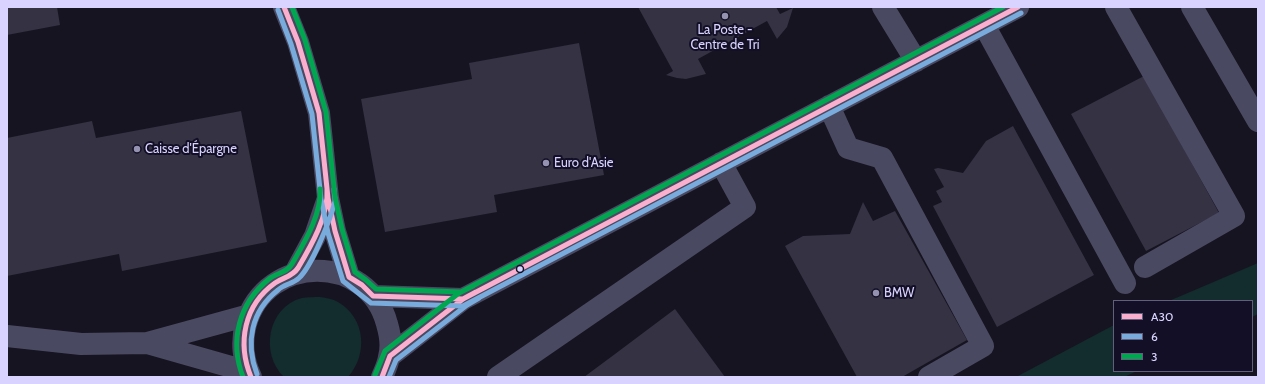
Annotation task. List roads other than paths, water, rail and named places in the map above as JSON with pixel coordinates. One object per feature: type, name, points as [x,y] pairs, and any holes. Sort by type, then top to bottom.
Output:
[{"type":"street","points":[[284,7],[298,42],[319,114],[328,198],[334,231],[349,277]]},
{"type":"street","points":[[883,7],[916,60]]},
{"type":"street","points":[[390,356],[462,299],[1018,7]]},
{"type":"street","points":[[1116,7],[1234,216],[1145,267]]},
{"type":"street","points":[[1192,7],[1258,121]]},
{"type":"street","points":[[984,25],[1125,283]]},
{"type":"street","points":[[829,106],[848,148],[882,158],[983,346],[930,377]]},
{"type":"street","points":[[498,377],[745,207],[721,163]]},
{"type":"street","points":[[295,273],[315,236],[328,198]]},
{"type":"street","points":[[250,374],[244,353],[244,334],[249,315],[260,297],[276,282],[295,273],[313,270],[331,271],[349,277],[362,285],[373,296],[385,315],[390,335],[390,356],[382,377]]},
{"type":"street","points":[[373,296],[462,299]]},
{"type":"street","points":[[7,336],[81,344],[147,343],[249,315]]},
{"type":"street","points":[[147,343],[250,374]]},
{"type":"place","name":"La Poste - Centre de Tri","points":[[725,16]]},
{"type":"place","name":"Caisse d'Épargne","points":[[137,149]]},
{"type":"place","name":"Euro d'Asie","points":[[546,163]]},
{"type":"place","name":"BMW","points":[[876,293]]}]
